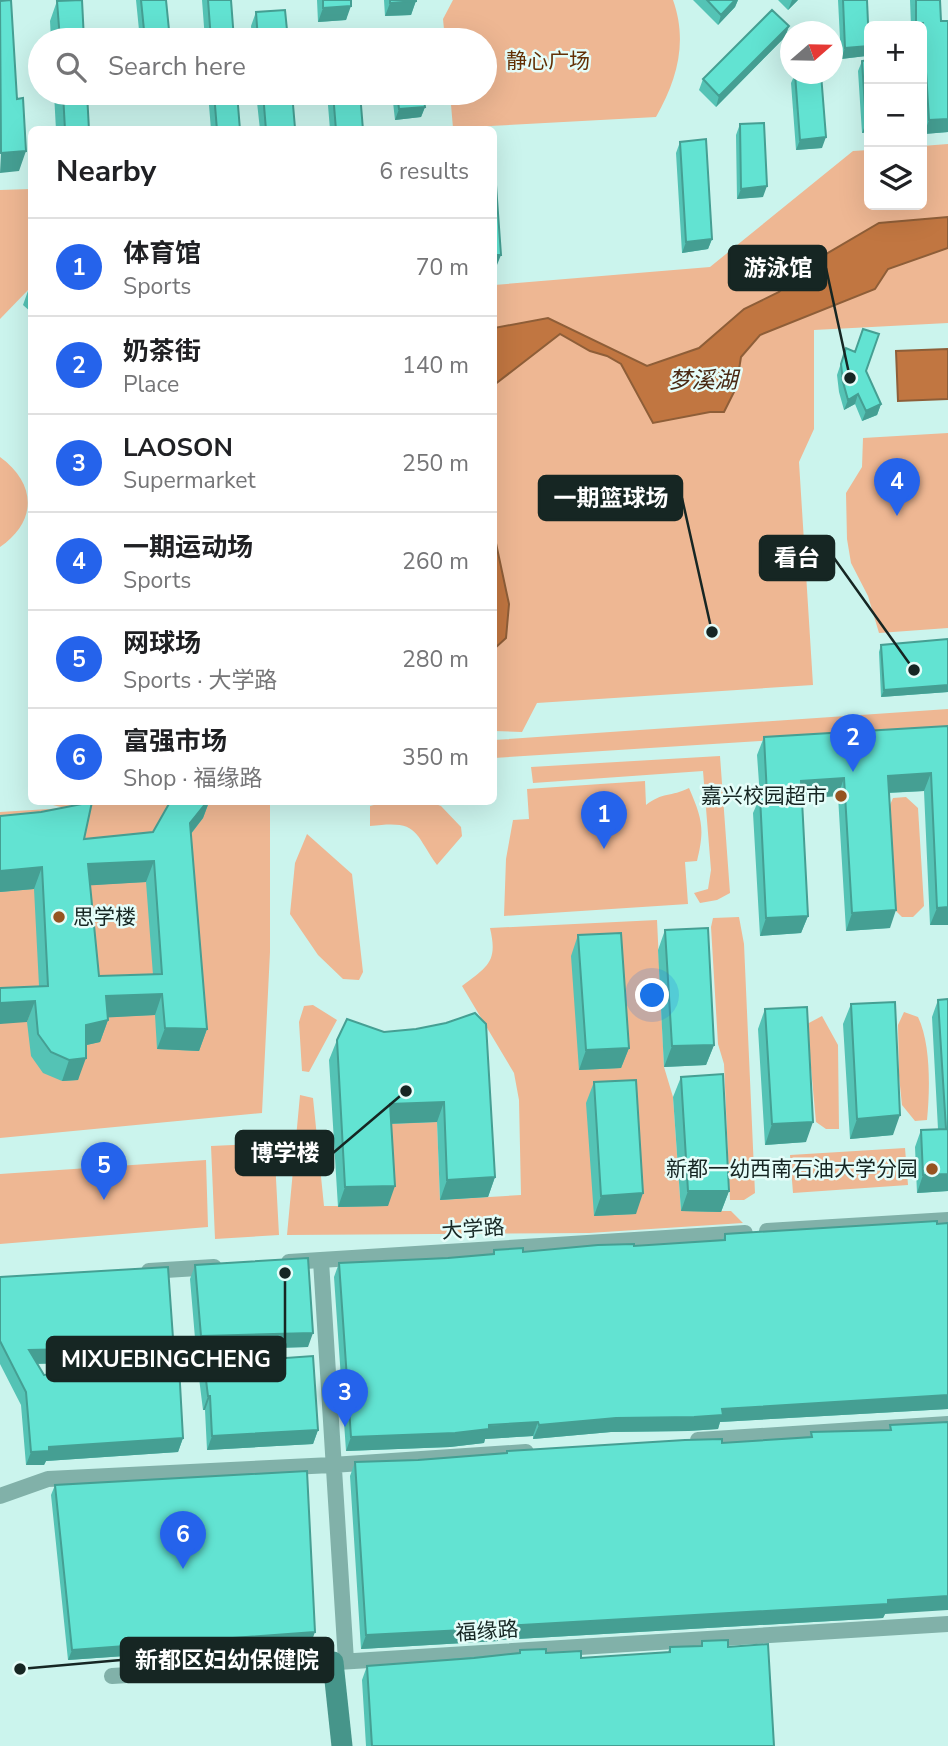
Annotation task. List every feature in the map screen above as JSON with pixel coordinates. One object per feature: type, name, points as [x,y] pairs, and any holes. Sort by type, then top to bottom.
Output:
[{"type":"street","name":"大学路","points":[[266,1264],[948,1220]]},
{"type":"street","points":[[321,1261],[332,1465],[342,1746]]},
{"type":"street","points":[[132,1272],[225,1266]]},
{"type":"street","points":[[686,1441],[948,1424]]},
{"type":"street","points":[[0,1496],[48,1479],[546,1451]]},
{"type":"street","name":"福缘路","points":[[112,1676],[948,1624]]},
{"type":"green space","name":"静心广场","points":[[453,0],[673,0],[680,31],[675,75],[656,117],[453,126],[451,105],[497,105],[497,28],[444,28],[443,19]]},
{"type":"green space","points":[[948,144],[948,323],[814,330],[814,429],[799,462],[813,685],[537,703],[522,732],[497,731],[497,285],[710,267],[853,151],[864,150],[864,210],[927,210],[927,146]]},
{"type":"green space","points":[[28,189],[28,290],[0,319],[0,190]]},
{"type":"green space","points":[[948,433],[948,628],[879,633],[868,596],[851,563],[847,539],[846,493],[862,467],[863,438]]},
{"type":"green space","points":[[0,457],[21,478],[28,502],[21,526],[0,547]]},
{"type":"green space","points":[[948,709],[948,729],[497,758],[497,740]]},
{"type":"green space","points":[[720,756],[730,893],[717,900],[700,903],[694,893],[708,889],[711,870],[703,771],[533,783],[531,767]]},
{"type":"green space","points":[[645,781],[646,805],[657,798],[689,788],[697,808],[701,840],[697,861],[685,862],[688,904],[504,916],[506,859],[513,820],[529,819],[527,789]]},
{"type":"green space","points":[[906,797],[918,808],[924,906],[913,917],[902,917],[895,910],[887,812],[893,798]]},
{"type":"green space","points":[[53,805],[270,805],[270,952],[262,1113],[0,1138],[0,812],[65,808]]},
{"type":"green space","points":[[438,805],[461,827],[462,836],[437,865],[413,830],[398,825],[370,826],[370,806]]},
{"type":"green space","points":[[307,834],[352,874],[363,972],[359,980],[343,979],[318,955],[290,914],[295,863]]},
{"type":"green space","points":[[739,917],[744,944],[755,1193],[744,1200],[730,1200],[724,1064],[718,1044],[711,927],[713,918]]},
{"type":"green space","points":[[657,920],[664,1067],[673,1097],[681,1211],[731,1211],[743,1223],[589,1233],[287,1235],[300,1095],[313,1098],[324,1206],[388,1206],[382,1124],[437,1122],[440,1200],[521,1195],[519,1100],[514,1073],[462,986],[484,968],[492,956],[490,928]]},
{"type":"green space","points":[[313,1005],[337,1020],[309,1072],[302,1071],[299,1022],[304,1006]]},
{"type":"green space","points":[[904,1012],[918,1017],[925,1040],[929,1081],[927,1120],[915,1121],[902,1105],[898,1025]]},
{"type":"green space","points":[[822,1016],[838,1045],[839,1129],[826,1129],[816,1122],[807,1024]]},
{"type":"green space","points":[[255,1144],[269,1147],[275,1160],[279,1235],[215,1239],[211,1146]]},
{"type":"green space","points":[[905,1148],[908,1185],[793,1193],[790,1155]]},
{"type":"green space","points":[[206,1160],[208,1227],[0,1244],[0,1174]]},
{"type":"water","name":"梦溪湖","points":[[948,217],[948,248],[888,269],[875,289],[760,335],[741,357],[736,388],[724,412],[710,412],[653,423],[621,364],[560,334],[497,383],[497,327],[548,318],[647,366],[699,348],[744,309],[779,292],[809,264],[879,223]]},
{"type":"water","points":[[948,349],[948,399],[898,401],[896,351]]},
{"type":"water","points":[[497,548],[509,604],[506,638],[497,646]]},
{"type":"building","points":[[11,0],[17,99],[23,98],[26,151],[1,153],[0,1]]},
{"type":"building","points":[[82,0],[83,28],[59,28],[57,1]]},
{"type":"building","points":[[141,0],[166,0],[169,28],[144,28]]},
{"type":"building","points":[[208,0],[231,0],[233,28],[210,28]]},
{"type":"building","points":[[323,0],[351,0],[351,6],[323,8]]},
{"type":"building","points":[[390,0],[416,0],[416,1],[390,3]]},
{"type":"building","points":[[707,0],[735,0],[721,15]]},
{"type":"building","points":[[843,0],[867,0],[868,21],[864,21],[864,46],[845,48]]},
{"type":"building","points":[[916,0],[940,0],[941,21],[948,21],[948,119],[929,120],[927,21],[916,21]]},
{"type":"building","points":[[285,10],[287,28],[257,28],[256,12]]},
{"type":"building","points":[[772,10],[784,21],[780,21],[780,35],[719,96],[703,79]]},
{"type":"building","points":[[862,61],[864,61],[864,92]]},
{"type":"building","points":[[796,84],[822,84],[826,137],[800,140]]},
{"type":"building","points":[[64,105],[88,105],[89,126],[65,126]]},
{"type":"building","points":[[215,105],[238,105],[240,126],[217,126]]},
{"type":"building","points":[[264,105],[293,105],[295,126],[266,126]]},
{"type":"building","points":[[334,105],[361,105],[363,126],[336,126]]},
{"type":"building","points":[[398,105],[425,107],[399,109]]},
{"type":"building","points":[[764,123],[767,186],[741,189],[740,124]]},
{"type":"building","points":[[706,139],[712,239],[686,242],[680,142]]},
{"type":"building","points":[[497,199],[501,255],[497,255]]},
{"type":"building","points":[[863,329],[879,334],[866,371],[881,404],[866,411],[858,394],[848,400],[841,364],[846,348],[855,352]]},
{"type":"building","points":[[948,639],[948,685],[884,690],[881,645]]},
{"type":"building","points":[[948,726],[948,907],[937,908],[931,773],[888,776],[896,910],[852,913],[844,778],[801,781],[808,916],[766,918],[760,796],[767,795],[764,737]]},
{"type":"building","name":"思学楼","points":[[91,805],[84,839],[153,832],[168,805],[205,805],[190,823],[207,1029],[165,1028],[162,994],[106,996],[108,1020],[86,1025],[86,1058],[69,1060],[51,1052],[38,1034],[35,1001],[0,1003],[0,988],[48,986],[42,867],[0,871],[0,816]],"holes":[[[154,861],[162,974],[99,976],[88,864]]]},
{"type":"building","points":[[708,928],[714,1045],[672,1046],[665,930]]},
{"type":"building","points":[[621,933],[629,1048],[586,1050],[578,935]]},
{"type":"building","points":[[948,999],[948,1174],[923,1175],[921,1130],[946,1129],[938,1000]]},
{"type":"building","points":[[895,1002],[900,1115],[857,1119],[851,1004]]},
{"type":"building","points":[[807,1007],[813,1122],[772,1124],[765,1009]]},
{"type":"building","points":[[475,1013],[486,1024],[495,1177],[447,1180],[444,1102],[390,1104],[395,1186],[345,1187],[337,1040],[347,1019],[384,1032],[446,1023]]},
{"type":"building","points":[[723,1074],[729,1191],[688,1191],[681,1077]]},
{"type":"building","points":[[636,1080],[643,1193],[601,1196],[594,1082]]},
{"type":"building","points":[[937,1221],[937,1224],[948,1223],[948,1395],[722,1409],[723,1415],[616,1418],[539,1425],[538,1422],[489,1425],[489,1429],[455,1433],[351,1437],[339,1263],[448,1258],[494,1254],[494,1250],[523,1248],[523,1252],[598,1245],[634,1246],[725,1240],[725,1234]]},
{"type":"building","points":[[308,1258],[313,1333],[201,1336],[195,1265]]},
{"type":"building","points":[[168,1267],[173,1338],[74,1349],[29,1350],[44,1375],[179,1366],[183,1438],[49,1447],[49,1451],[31,1452],[26,1392],[0,1341],[0,1277]]},
{"type":"building","points":[[313,1356],[318,1430],[212,1436],[210,1396],[204,1364]]},
{"type":"building","points":[[948,1422],[948,1596],[888,1600],[888,1604],[366,1635],[355,1462],[418,1460],[507,1451],[685,1440],[722,1439],[722,1443],[812,1437],[811,1432],[891,1430],[890,1425]]},
{"type":"building","points":[[307,1471],[315,1632],[72,1650],[55,1485]]},
{"type":"building","points":[[728,1640],[728,1647],[768,1644],[774,1746],[372,1746],[367,1666],[474,1658],[520,1653],[520,1650],[546,1649],[546,1653],[581,1651],[581,1658],[670,1652],[670,1647],[702,1646],[702,1641]]},
{"type":"place","name":"游泳馆","points":[[850,378]]},
{"type":"place","name":"一期运动场","points":[[897,516]]},
{"type":"place","name":"一期篮球场","points":[[712,632]]},
{"type":"place","name":"看台","points":[[914,670]]},
{"type":"place","name":"奶茶街","points":[[853,772]]},
{"type":"place","name":"嘉兴校园超市","points":[[841,796]]},
{"type":"place","name":"体育馆","points":[[604,849]]},
{"type":"place","name":"思学楼","points":[[59,917]]},
{"type":"place","name":"博学楼","points":[[406,1091]]},
{"type":"place","name":"新都一幼西南石油大学分园","points":[[932,1169]]},
{"type":"place","name":"网球场","points":[[104,1200]]},
{"type":"place","name":"MIXUEBINGCHENG","points":[[285,1273]]},
{"type":"place","name":"LAOSON","points":[[345,1427]]},
{"type":"place","name":"富强市场","points":[[183,1569]]},
{"type":"place","name":"新都区妇幼保健院","points":[[20,1669]]}]
